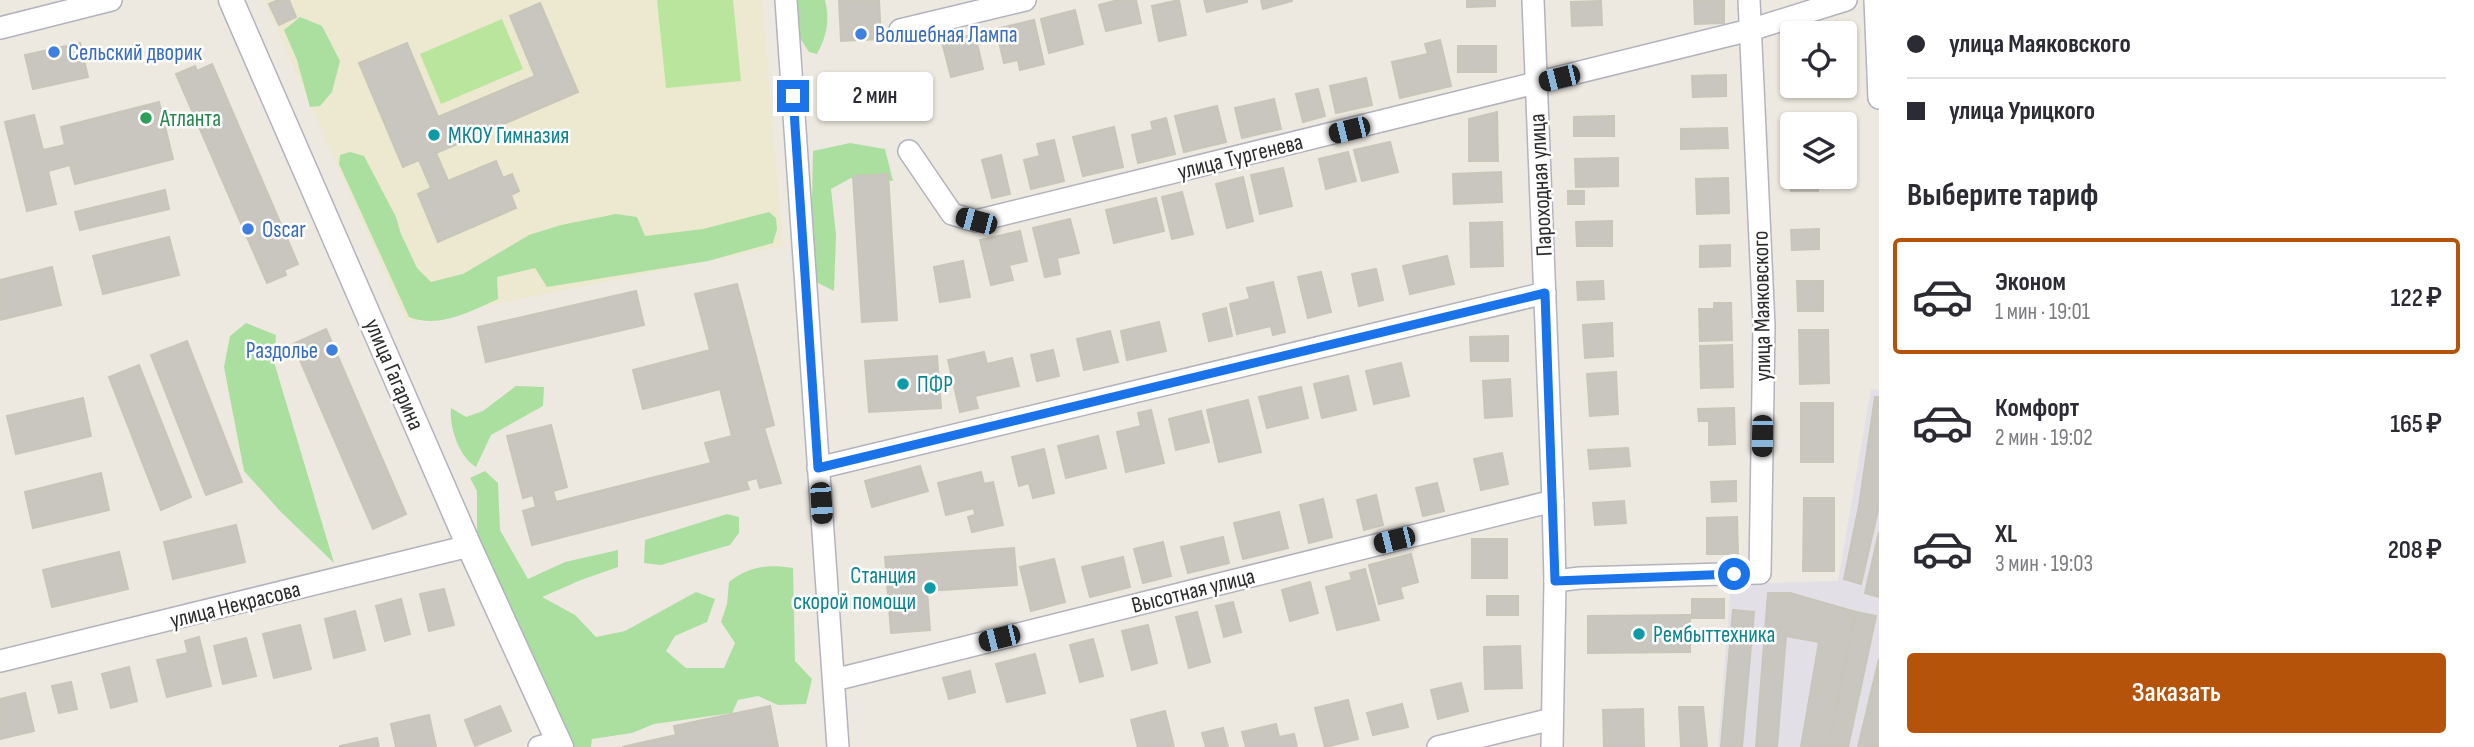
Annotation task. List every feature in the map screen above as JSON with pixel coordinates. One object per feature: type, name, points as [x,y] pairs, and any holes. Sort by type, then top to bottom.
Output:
[{"type":"street","points":[[0,28],[111,0]]},
{"type":"street","name":"улица Гагарина","points":[[231,0],[469,546],[553,746]]},
{"type":"street","points":[[786,0],[838,747]]},
{"type":"street","points":[[900,30],[1025,0]]},
{"type":"street","name":"Пароходная улица","points":[[1533,0],[1553,501],[1555,581],[1552,747]]},
{"type":"street","name":"улица Маяковского","points":[[1555,581],[1760,573],[1764,326],[1749,0]]},
{"type":"street","name":"улица Тургенева","points":[[909,151],[952,214],[976,221],[1750,30],[1846,0]]},
{"type":"street","points":[[1875,0],[1879,98]]},
{"type":"street","points":[[818,468],[1545,293]]},
{"type":"street","name":"Высотная улица","points":[[834,680],[1553,501]]},
{"type":"street","name":"улица Некрасова","points":[[0,661],[469,546]]},
{"type":"street","points":[[1438,747],[1552,719]]},
{"type":"shaded area","points":[[264,0],[762,0],[783,246],[407,322]]},
{"type":"shaded area","points":[[1871,389],[1879,390],[1879,747],[1718,747],[1731,584],[1838,581]]},
{"type":"green space","points":[[657,0],[733,0],[741,81],[666,88]]},
{"type":"green space","points":[[792,0],[825,0],[827,28],[817,54],[809,52],[798,35]]},
{"type":"green space","points":[[300,17],[322,26],[340,61],[332,92],[320,106],[310,107],[297,60],[284,30]]},
{"type":"green space","points":[[502,19],[523,69],[441,104],[420,54]]},
{"type":"green space","points":[[850,143],[885,149],[893,181],[851,178],[831,189],[836,235],[834,291],[812,280],[807,256],[813,151]]},
{"type":"green space","points":[[350,152],[364,156],[396,217],[417,268],[431,282],[463,274],[529,235],[561,225],[616,214],[637,217],[645,236],[703,229],[769,212],[776,218],[777,229],[773,243],[708,261],[547,287],[535,268],[497,277],[498,299],[455,317],[420,320],[409,317],[339,164],[340,155]]},
{"type":"green space","points":[[246,323],[276,335],[274,362],[334,563],[280,511],[244,471],[224,367],[230,336]]},
{"type":"green space","points":[[516,386],[544,387],[543,406],[491,435],[476,467],[456,441],[451,408],[466,417],[483,411]]},
{"type":"green space","points":[[485,471],[498,483],[500,530],[528,579],[565,562],[618,550],[618,567],[542,597],[575,615],[596,637],[625,631],[696,592],[715,599],[707,622],[675,636],[666,651],[686,668],[724,668],[735,643],[721,622],[727,604],[729,582],[744,572],[759,568],[793,568],[795,661],[812,679],[806,704],[778,705],[758,696],[738,700],[732,713],[654,724],[632,733],[592,739],[591,747],[574,747],[510,604],[477,541],[477,491],[470,478]]},
{"type":"green space","points":[[727,514],[739,517],[739,533],[730,545],[661,565],[644,563],[645,540]]},
{"type":"building","points":[[278,0],[289,0],[296,17],[279,25],[269,4]]},
{"type":"building","points":[[839,0],[879,0],[881,39],[841,41]]},
{"type":"building","points":[[1118,0],[1136,0],[1141,23],[1106,31],[1099,5]]},
{"type":"building","points":[[1179,0],[1186,35],[1159,41],[1152,6]]},
{"type":"building","points":[[1204,0],[1247,0],[1247,2],[1207,12]]},
{"type":"building","points":[[1261,0],[1292,0],[1292,1],[1263,9]]},
{"type":"building","points":[[1467,0],[1495,0],[1495,6],[1467,7]]},
{"type":"building","points":[[1694,0],[1724,0],[1724,23],[1695,24]]},
{"type":"building","points":[[1601,1],[1602,25],[1572,26],[1571,2]]},
{"type":"building","name":"МКОУ Гимназия","points":[[540,3],[578,92],[436,153],[448,181],[496,161],[503,178],[512,174],[519,191],[511,195],[516,208],[438,242],[418,194],[431,188],[419,160],[403,167],[359,63],[407,43],[438,117],[535,76],[510,16]]},
{"type":"building","points":[[1075,10],[1083,44],[1049,53],[1041,19]]},
{"type":"building","points":[[1034,20],[1044,64],[1020,70],[1018,60],[1004,63],[996,29]]},
{"type":"building","points":[[975,34],[983,69],[951,77],[942,42]]},
{"type":"building","points":[[1440,40],[1451,86],[1400,98],[1392,62],[1428,54],[1425,44]]},
{"type":"building","points":[[80,43],[88,77],[33,89],[25,55]]},
{"type":"building","points":[[1458,46],[1496,46],[1496,72],[1458,72]]},
{"type":"building","points":[[212,64],[298,264],[284,270],[286,275],[267,283],[176,74],[195,66],[197,71]]},
{"type":"building","points":[[1726,75],[1726,96],[1693,97],[1692,76]]},
{"type":"building","points":[[1366,78],[1372,105],[1336,113],[1330,86]]},
{"type":"building","points":[[1318,89],[1325,116],[1303,122],[1296,94]]},
{"type":"building","points":[[1274,99],[1281,129],[1242,138],[1235,108]]},
{"type":"building","points":[[159,102],[173,159],[75,184],[70,165],[48,171],[56,204],[27,211],[5,122],[34,115],[43,150],[65,145],[61,127]]},
{"type":"building","points":[[1217,106],[1226,142],[1184,152],[1175,116]]},
{"type":"building","points":[[1497,112],[1498,161],[1469,161],[1469,119]]},
{"type":"building","points":[[1614,116],[1614,136],[1574,136],[1574,117]]},
{"type":"building","points":[[1166,118],[1175,154],[1138,163],[1132,135],[1153,130],[1151,122]]},
{"type":"building","points":[[1114,127],[1123,167],[1083,176],[1073,137]]},
{"type":"building","points":[[1727,128],[1728,148],[1681,149],[1681,129]]},
{"type":"building","points":[[1054,140],[1064,181],[1031,189],[1024,160],[1040,156],[1037,144]]},
{"type":"building","points":[[1390,142],[1398,172],[1362,181],[1354,150]]},
{"type":"building","points":[[1348,152],[1356,181],[1326,189],[1319,159]]},
{"type":"building","points":[[1001,155],[1010,194],[992,198],[982,160]]},
{"type":"building","points":[[1618,158],[1618,186],[1576,187],[1575,159]]},
{"type":"building","points":[[1283,168],[1292,206],[1260,214],[1251,175]]},
{"type":"building","points":[[1501,172],[1502,202],[1454,204],[1453,174]]},
{"type":"building","points":[[888,174],[897,320],[862,322],[853,176]]},
{"type":"building","points":[[1243,177],[1253,221],[1227,228],[1216,184]]},
{"type":"building","points":[[1728,178],[1729,213],[1697,214],[1696,179]]},
{"type":"building","points":[[1791,189],[1818,189],[1818,191]]},
{"type":"building","points":[[165,190],[169,209],[80,230],[75,212]]},
{"type":"building","points":[[1568,191],[1584,191],[1584,204],[1568,204]]},
{"type":"building","points":[[1182,192],[1193,234],[1172,239],[1162,197]]},
{"type":"building","points":[[1156,198],[1164,231],[1114,243],[1106,210]]},
{"type":"building","points":[[1070,219],[1079,253],[1057,258],[1060,274],[1045,277],[1033,228]]},
{"type":"building","points":[[1612,221],[1612,246],[1577,246],[1576,222]]},
{"type":"building","points":[[1502,222],[1503,266],[1471,267],[1470,223]]},
{"type":"building","points":[[1819,229],[1819,249],[1792,250],[1791,230]]},
{"type":"building","points":[[1020,231],[1027,261],[1009,265],[1013,280],[991,285],[980,240]]},
{"type":"building","points":[[169,237],[179,275],[103,294],[93,256]]},
{"type":"building","points":[[1730,245],[1730,266],[1700,267],[1700,246]]},
{"type":"building","points":[[1447,256],[1454,284],[1410,294],[1403,266]]},
{"type":"building","points":[[963,261],[970,297],[940,302],[934,267]]},
{"type":"building","points":[[52,267],[61,305],[0,320],[0,280]]},
{"type":"building","points":[[1376,269],[1383,300],[1359,306],[1352,274]]},
{"type":"building","points":[[1321,272],[1331,312],[1308,318],[1298,277]]},
{"type":"building","points":[[1603,281],[1604,299],[1578,300],[1577,282]]},
{"type":"building","points":[[1797,281],[1823,281],[1823,311],[1798,311]]},
{"type":"building","points":[[1273,282],[1285,332],[1273,335],[1271,326],[1237,334],[1230,304],[1250,299],[1247,288]]},
{"type":"building","points":[[737,284],[774,425],[764,428],[781,483],[760,488],[757,478],[746,481],[749,489],[532,545],[523,511],[536,507],[533,495],[523,498],[507,436],[551,425],[567,487],[553,491],[556,502],[711,463],[705,443],[732,436],[720,389],[643,409],[633,370],[710,350],[695,294]]},
{"type":"building","points":[[636,291],[644,325],[486,362],[478,327]]},
{"type":"building","points":[[1714,303],[1731,303],[1732,340],[1700,341],[1699,309],[1714,309]]},
{"type":"building","points":[[1226,308],[1232,336],[1209,341],[1203,314]]},
{"type":"building","points":[[1159,322],[1166,351],[1127,360],[1121,331]]},
{"type":"building","points":[[1612,323],[1613,356],[1585,358],[1583,325]]},
{"type":"building","points":[[326,329],[406,514],[373,529],[293,344]]},
{"type":"building","points":[[1799,330],[1828,330],[1829,383],[1800,384]]},
{"type":"building","points":[[1110,331],[1118,362],[1084,370],[1077,339]]},
{"type":"building","points":[[1508,336],[1508,361],[1471,361],[1470,337]]},
{"type":"building","points":[[187,341],[242,482],[206,495],[151,355]]},
{"type":"building","points":[[1732,345],[1733,387],[1701,388],[1700,346]]},
{"type":"building","points":[[1053,350],[1059,376],[1037,381],[1031,355]]},
{"type":"building","points":[[984,352],[987,364],[1012,358],[1019,386],[975,396],[978,408],[960,412],[948,360]]},
{"type":"building","name":"ПФР","points":[[937,356],[941,408],[869,412],[865,361]]},
{"type":"building","points":[[1401,363],[1409,396],[1374,404],[1366,371]]},
{"type":"building","points":[[139,365],[191,497],[161,510],[109,377]]},
{"type":"building","points":[[1616,372],[1618,414],[1590,416],[1587,374]]},
{"type":"building","points":[[1348,376],[1356,410],[1322,418],[1314,384]]},
{"type":"building","points":[[1510,379],[1512,416],[1485,418],[1483,381]]},
{"type":"building","points":[[1301,387],[1308,418],[1267,428],[1259,397]]},
{"type":"building","points":[[1875,397],[1879,397],[1879,506],[1861,584],[1844,579],[1859,506]]},
{"type":"building","points":[[83,398],[91,436],[16,454],[7,416]]},
{"type":"building","points":[[1248,400],[1261,452],[1219,462],[1207,410]]},
{"type":"building","points":[[1801,403],[1833,403],[1833,462],[1801,462]]},
{"type":"building","points":[[1734,408],[1735,444],[1709,445],[1709,421],[1699,421],[1698,409]]},
{"type":"building","points":[[1151,410],[1164,463],[1126,472],[1117,432],[1141,426],[1138,413]]},
{"type":"building","points":[[1201,411],[1209,442],[1176,450],[1169,419]]},
{"type":"building","points":[[1098,436],[1106,468],[1066,478],[1058,446]]},
{"type":"building","points":[[1628,448],[1630,466],[1590,469],[1588,450]]},
{"type":"building","points":[[1044,449],[1054,493],[1033,498],[1029,483],[1019,486],[1012,457]]},
{"type":"building","points":[[1502,453],[1508,484],[1481,490],[1474,459]]},
{"type":"building","points":[[920,466],[928,491],[872,507],[865,481]]},
{"type":"building","points":[[981,472],[984,484],[993,482],[1003,525],[972,532],[968,517],[975,515],[974,508],[946,515],[938,483]]},
{"type":"building","points":[[101,473],[109,510],[33,528],[25,492]]},
{"type":"building","points":[[1736,481],[1736,501],[1712,502],[1711,482]]},
{"type":"building","points":[[1437,483],[1444,511],[1423,516],[1416,488]]},
{"type":"building","points":[[1376,495],[1383,525],[1364,530],[1357,500]]},
{"type":"building","points":[[1804,498],[1834,498],[1834,571],[1803,571]]},
{"type":"building","points":[[1323,499],[1332,537],[1309,543],[1300,505]]},
{"type":"building","points":[[1624,501],[1626,523],[1595,525],[1593,503]]},
{"type":"building","points":[[1279,512],[1288,548],[1243,559],[1234,523]]},
{"type":"building","points":[[1737,517],[1738,554],[1707,554],[1707,518]]},
{"type":"building","points":[[236,525],[245,562],[173,579],[164,542]]},
{"type":"building","points":[[1879,532],[1879,597],[1865,593]]},
{"type":"building","points":[[1223,537],[1229,563],[1188,573],[1181,547]]},
{"type":"building","points":[[1472,539],[1507,539],[1507,578],[1472,578]]},
{"type":"building","points":[[1163,542],[1171,576],[1143,583],[1134,549]]},
{"type":"building","name":"Станция скорой помощи","points":[[1014,548],[1017,585],[927,591],[930,630],[891,633],[885,557]]},
{"type":"building","points":[[119,552],[128,589],[52,607],[43,570]]},
{"type":"building","points":[[1411,554],[1418,582],[1400,587],[1403,598],[1379,604],[1369,565]]},
{"type":"building","points":[[1123,557],[1130,587],[1090,597],[1082,567]]},
{"type":"building","points":[[1054,559],[1065,602],[1031,611],[1020,567]]},
{"type":"building","points":[[1365,569],[1379,620],[1337,630],[1326,587],[1352,580],[1350,573]]},
{"type":"building","points":[[1310,582],[1318,613],[1290,621],[1282,590]]},
{"type":"building","points":[[444,589],[454,625],[429,631],[420,594]]},
{"type":"building","points":[[1768,593],[1790,593],[1856,612],[1828,747],[1801,747],[1819,642],[1786,636],[1777,747],[1756,747]]},
{"type":"building","points":[[1487,596],[1518,596],[1518,615],[1487,615]]},
{"type":"building","points":[[401,599],[410,634],[385,641],[376,606]]},
{"type":"building","points":[[1692,599],[1724,599],[1724,618],[1692,618]]},
{"type":"building","points":[[1233,602],[1241,632],[1224,637],[1216,606]]},
{"type":"building","points":[[1733,610],[1754,612],[1742,747],[1721,747]]},
{"type":"building","points":[[355,611],[365,650],[334,658],[325,619]]},
{"type":"building","points":[[1197,612],[1210,662],[1189,668],[1176,617]]},
{"type":"building","points":[[1856,612],[1876,616],[1848,747],[1828,747]]},
{"type":"building","name":"Рембыттехника","points":[[1690,615],[1690,652],[1588,653],[1588,616]]},
{"type":"building","points":[[300,625],[311,669],[274,678],[263,634]]},
{"type":"building","points":[[1148,625],[1157,663],[1132,670],[1122,631]]},
{"type":"building","points":[[199,637],[211,686],[167,697],[157,660],[188,653],[185,641]]},
{"type":"building","points":[[246,638],[256,676],[223,684],[214,646]]},
{"type":"building","points":[[1093,639],[1103,676],[1080,682],[1070,645]]},
{"type":"building","points":[[1520,646],[1522,688],[1485,689],[1484,647]]},
{"type":"building","points":[[1035,654],[1045,693],[1007,702],[996,664]]},
{"type":"building","points":[[1879,659],[1879,747],[1858,747]]},
{"type":"building","points":[[129,667],[137,701],[111,708],[102,674]]},
{"type":"building","points":[[970,671],[975,692],[949,699],[943,678]]},
{"type":"building","points":[[71,682],[77,709],[59,713],[52,686]]},
{"type":"building","points":[[1461,683],[1468,711],[1438,719],[1431,690]]},
{"type":"building","points":[[25,693],[34,731],[0,739],[0,699]]},
{"type":"building","points":[[1348,700],[1358,739],[1325,747],[1315,708]]},
{"type":"building","points":[[1402,704],[1408,727],[1373,735],[1367,713]]},
{"type":"building","points":[[500,706],[511,731],[475,746],[465,720]]},
{"type":"building","points":[[770,706],[778,747],[622,747],[676,735],[674,726]]},
{"type":"building","points":[[1679,707],[1703,707],[1707,747],[1681,747]]},
{"type":"building","points":[[1643,709],[1644,747],[1604,747],[1603,710]]},
{"type":"building","points":[[1165,711],[1174,747],[1138,747],[1131,720]]},
{"type":"building","points":[[429,715],[436,747],[396,747],[391,724]]},
{"type":"building","points":[[1276,724],[1279,737],[1294,734],[1297,747],[1246,747],[1242,732]]},
{"type":"building","points":[[1223,728],[1228,747],[1206,747],[1202,733]]},
{"type":"building","points":[[377,738],[379,747],[340,747],[340,746]]},
{"type":"place","name":"Волшебная Лампа","points":[[861,34]]},
{"type":"place","name":"Сельский дворик","points":[[54,52]]},
{"type":"place","name":"Атланта","points":[[146,118]]},
{"type":"place","name":"МКОУ Гимназия","points":[[434,135]]},
{"type":"place","name":"Oscar","points":[[248,229]]},
{"type":"place","name":"Раздолье","points":[[332,350]]},
{"type":"place","name":"ПФР","points":[[903,384]]},
{"type":"place","name":"Станция скорой помощи","points":[[930,588]]},
{"type":"place","name":"Рембыттехника","points":[[1639,634]]},
{"type":"route","points":[[793,96],[818,468],[1545,293],[1555,581],[1734,574]]}]
